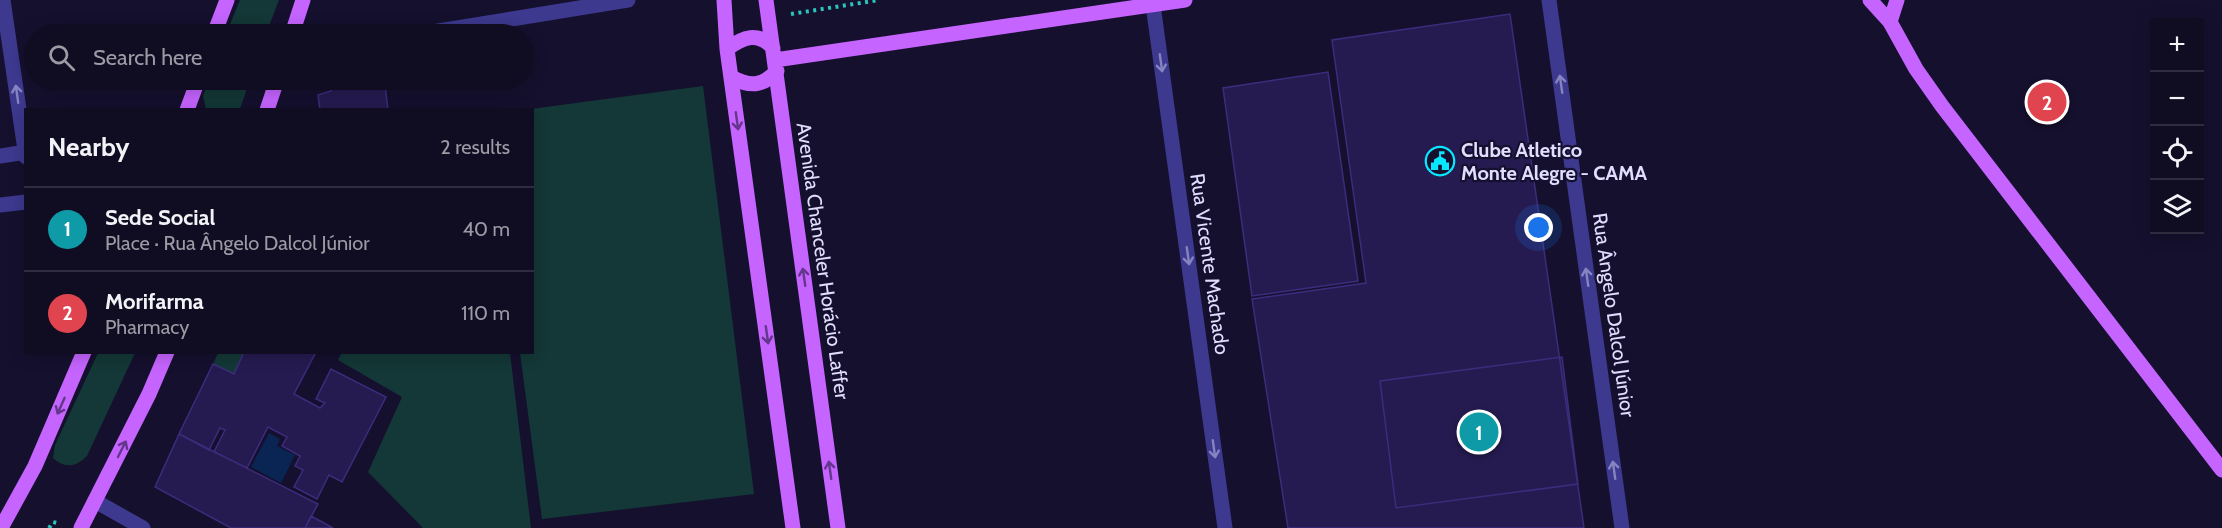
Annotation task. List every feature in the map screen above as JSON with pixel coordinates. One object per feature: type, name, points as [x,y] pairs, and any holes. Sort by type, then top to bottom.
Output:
[{"type":"main road","points":[[218,24],[227,0]]},
{"type":"main road","points":[[295,24],[303,0]]},
{"type":"main road","points":[[724,0],[727,49],[793,528]]},
{"type":"main road","name":"Avenida Chanceler Horácio Laffer","points":[[766,0],[838,528]]},
{"type":"main road","points":[[775,60],[1185,0]]},
{"type":"main road","points":[[1890,22],[1897,0]]},
{"type":"main road","points":[[1869,1],[1890,22],[1916,69],[1942,106],[2222,471]]},
{"type":"main road","points":[[727,49],[742,39],[758,37],[765,39],[775,60]]},
{"type":"main road","points":[[731,77],[747,85],[761,84],[775,60]]},
{"type":"main road","points":[[188,108],[194,90]]},
{"type":"main road","points":[[268,108],[274,90]]},
{"type":"main road","points":[[1,528],[35,466],[83,354]]},
{"type":"main road","points":[[81,528],[149,394],[166,354]]},
{"type":"street","points":[[3,0],[24,145]]},
{"type":"street","points":[[481,24],[628,0]]},
{"type":"street","name":"Rua Ângelo Dalcol Júnior","points":[[1549,0],[1622,528]]},
{"type":"street","name":"Rua Vicente Machado","points":[[1153,5],[1225,528]]},
{"type":"street","points":[[0,156],[24,152]]},
{"type":"street","points":[[0,205],[24,202]]},
{"type":"street","points":[[95,501],[143,528]]},
{"type":"path","points":[[787,15],[879,0]]},
{"type":"green space","points":[[240,0],[279,0],[270,24],[230,24]]},
{"type":"green space","points":[[703,86],[754,494],[542,519],[520,354],[534,354],[534,109]]},
{"type":"green space","points":[[205,90],[247,90],[240,108],[206,108],[203,96]]},
{"type":"green space","points":[[98,354],[135,354],[87,456],[75,464],[62,464],[53,458],[55,445]]},
{"type":"green space","points":[[218,354],[244,354],[234,374],[213,364]]},
{"type":"green space","points":[[341,354],[510,354],[531,528],[423,528],[368,472],[402,397],[338,360]]},
{"type":"water","points":[[269,433],[280,439],[277,446],[295,455],[281,483],[251,467]]},
{"type":"building","name":"Clube Atletico Monte Alegre - CAMA","points":[[1510,14],[1584,528],[1288,528],[1252,299],[1366,283],[1332,40]]},
{"type":"building","points":[[1328,72],[1358,281],[1252,296],[1223,88]]},
{"type":"building","points":[[386,90],[388,108],[320,108],[318,95],[331,91]]},
{"type":"building","points":[[243,354],[315,354],[294,394],[320,408],[325,403],[316,399],[331,369],[386,397],[342,482],[329,475],[317,499],[294,487],[303,470],[295,466],[300,456],[282,446],[287,437],[268,427],[247,468],[214,452],[225,430],[220,428],[209,450],[179,434],[213,364],[234,374]]},
{"type":"building","points":[[1562,357],[1578,484],[1396,508],[1380,381]]},
{"type":"building","points":[[179,434],[318,504],[305,528],[231,528],[155,487]]},
{"type":"building","points":[[311,516],[333,528],[305,528]]},
{"type":"place","name":"Morifarma","points":[[2047,102]]},
{"type":"place","name":"Clube Atletico Monte Alegre - CAMA","points":[[1440,161]]},
{"type":"place","name":"Sede Social","points":[[1479,432]]}]
